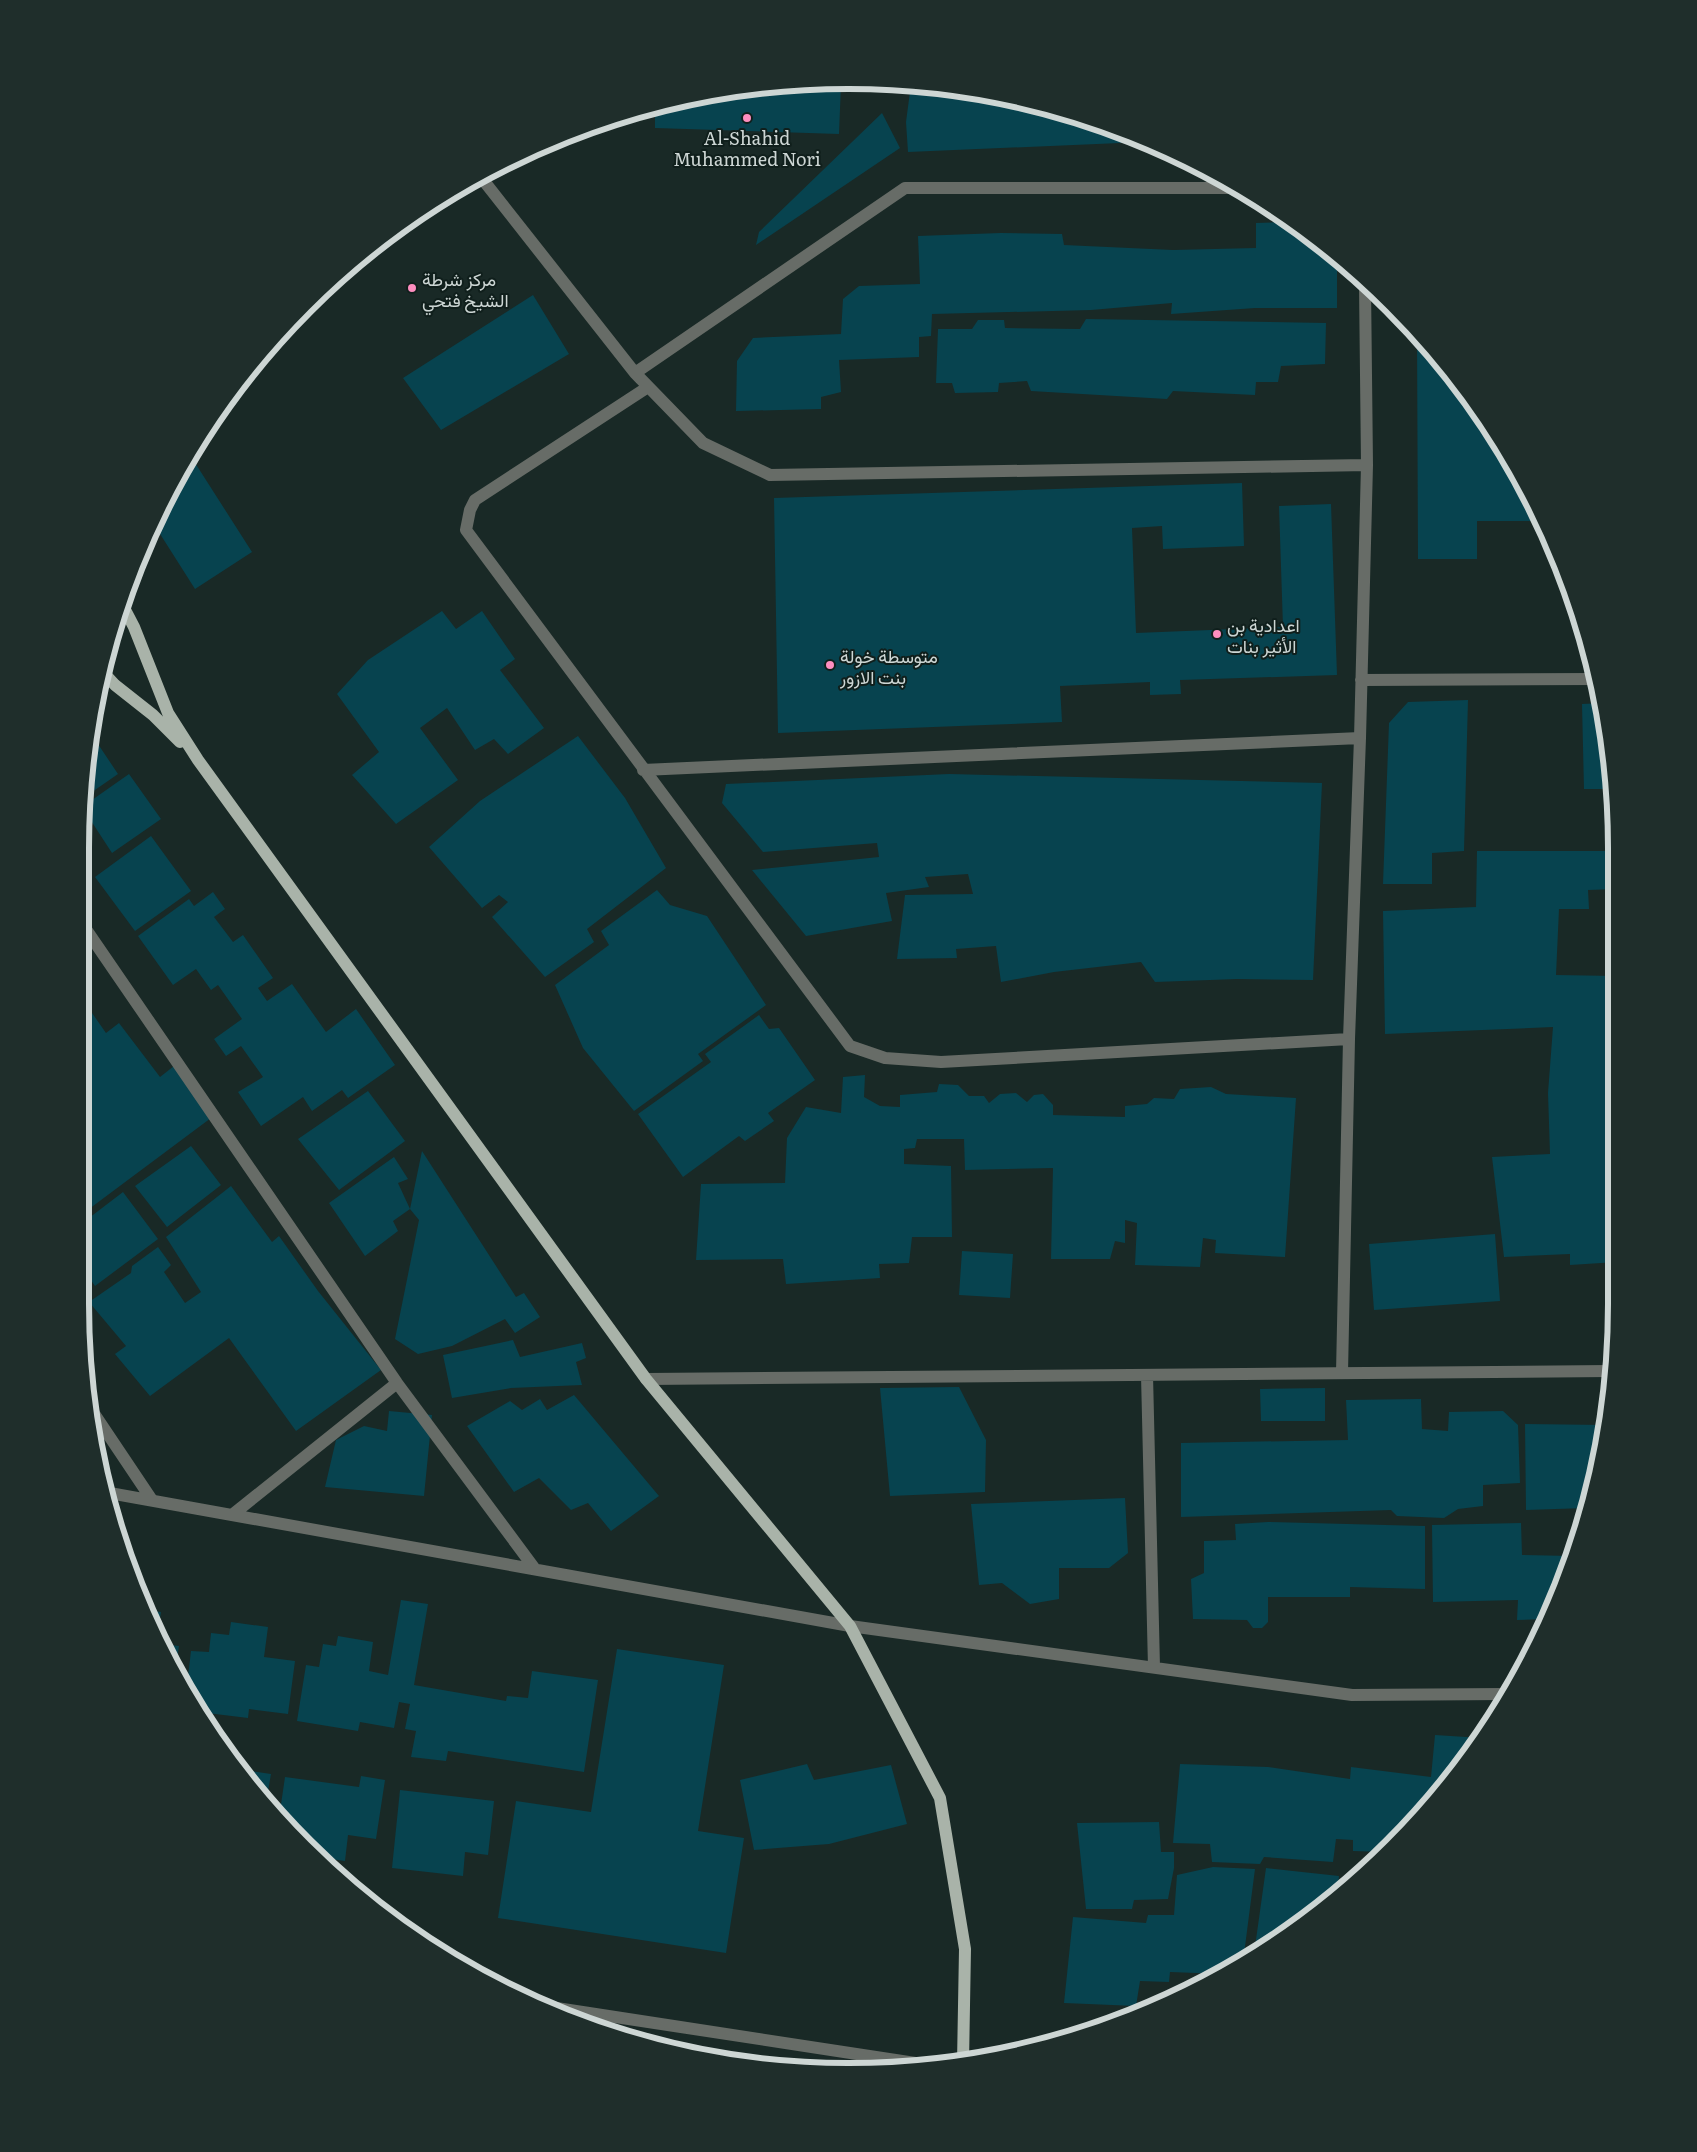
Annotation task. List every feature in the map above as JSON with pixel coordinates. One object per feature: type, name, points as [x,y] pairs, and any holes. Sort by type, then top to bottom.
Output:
[{"type":"main road","points":[[126,613],[168,713],[198,760],[646,1379],[850,1626],[940,1798],[965,1949],[963,2055]]},
{"type":"main road","points":[[108,678],[153,716],[198,760]]},
{"type":"street","points":[[485,182],[635,373],[702,443],[770,475],[1367,465]]},
{"type":"street","points":[[635,373],[905,188],[1223,188]]},
{"type":"street","points":[[1342,1373],[1349,1040],[1360,738],[1367,465],[1365,292]]},
{"type":"street","points":[[648,387],[476,500],[470,510],[466,530],[850,1046],[885,1058],[941,1062],[1349,1040]]},
{"type":"street","points":[[1361,680],[1589,679]]},
{"type":"street","points":[[644,770],[1360,738]]},
{"type":"street","points":[[89,934],[397,1384],[535,1569]]},
{"type":"street","points":[[646,1379],[1605,1371]]},
{"type":"street","points":[[1147,1374],[1154,1667]]},
{"type":"street","points":[[232,1515],[397,1384]]},
{"type":"street","points":[[98,1419],[152,1500]]},
{"type":"street","points":[[113,1494],[850,1626],[1352,1695],[1499,1694]]},
{"type":"street","points":[[572,2010],[905,2061]]},
{"type":"building","name":"Al-Shahid Muhammed Nori","points":[[841,89],[839,134],[655,128],[655,114],[700,103],[749,95],[799,90]]},
{"type":"building","points":[[910,91],[997,103],[1093,129],[1128,143],[908,152],[906,122]]},
{"type":"building","points":[[882,113],[900,148],[756,245],[759,232]]},
{"type":"building","points":[[1278,222],[1337,267],[1337,308],[1255,308],[1171,314],[1172,303],[1091,310],[932,314],[931,336],[919,337],[919,357],[839,360],[841,392],[821,397],[821,409],[736,411],[737,361],[753,338],[841,334],[843,299],[859,286],[920,284],[918,236],[1001,233],[1062,234],[1064,245],[1173,250],[1256,248],[1256,223]]},
{"type":"building","points":[[533,295],[569,354],[441,430],[403,378]]},
{"type":"building","points":[[1086,319],[1326,323],[1325,364],[1281,366],[1278,382],[1256,382],[1255,395],[1173,391],[1167,399],[1031,391],[1027,381],[999,383],[998,392],[955,393],[952,383],[936,383],[938,329],[972,329],[978,320],[1004,320],[1005,328],[1080,329]]},
{"type":"building","points":[[1417,345],[1451,386],[1480,426],[1534,521],[1477,521],[1477,559],[1418,559]]},
{"type":"building","points":[[195,463],[252,552],[195,589],[159,532],[167,512]]},
{"type":"building","points":[[1242,483],[1244,546],[1163,549],[1162,526],[1132,528],[1136,633],[1283,627],[1279,506],[1331,504],[1337,675],[1180,680],[1181,694],[1150,695],[1150,682],[1060,686],[1062,722],[778,733],[774,498]]},
{"type":"building","points":[[442,611],[456,629],[482,611],[515,659],[500,670],[544,728],[508,754],[494,739],[475,750],[447,708],[420,728],[458,780],[396,824],[352,775],[379,752],[337,694],[368,660]]},
{"type":"building","points":[[1468,700],[1464,851],[1432,853],[1432,884],[1383,884],[1389,723],[1408,702]]},
{"type":"building","points":[[1595,703],[1606,789],[1584,789],[1582,704]]},
{"type":"building","points":[[578,736],[625,798],[666,868],[587,929],[594,942],[545,977],[492,917],[508,902],[499,895],[482,908],[429,847],[480,801]]},
{"type":"building","points":[[96,741],[118,774],[91,793]]},
{"type":"building","points":[[129,774],[161,819],[112,853],[90,819],[90,801]]},
{"type":"building","points":[[949,774],[1322,783],[1313,980],[1237,979],[1155,982],[1141,962],[1054,972],[1001,982],[996,946],[956,949],[957,958],[897,959],[905,895],[973,894],[968,874],[925,877],[929,887],[886,893],[892,921],[806,936],[752,870],[879,857],[877,843],[763,852],[722,803],[726,784]]},
{"type":"building","points":[[151,836],[191,891],[135,931],[95,877]]},
{"type":"building","points":[[1477,851],[1608,851],[1608,889],[1588,890],[1589,909],[1559,909],[1556,975],[1608,976],[1608,1263],[1570,1265],[1570,1254],[1504,1257],[1492,1157],[1550,1154],[1548,1093],[1553,1027],[1385,1034],[1383,911],[1476,907]]},
{"type":"building","points":[[657,890],[670,905],[707,916],[766,1005],[698,1054],[703,1061],[634,1111],[583,1048],[555,985],[609,945],[601,931]]},
{"type":"building","points":[[213,892],[225,909],[214,917],[233,942],[243,935],[273,978],[258,988],[267,1001],[292,984],[326,1032],[356,1009],[395,1065],[348,1098],[342,1090],[312,1111],[303,1097],[261,1126],[238,1092],[263,1077],[241,1046],[226,1056],[214,1039],[242,1019],[218,985],[211,990],[196,969],[173,985],[138,936],[189,899],[194,906]]},
{"type":"building","points":[[89,1009],[106,1033],[119,1023],[160,1077],[174,1066],[211,1118],[89,1209]]},
{"type":"building","points":[[759,1015],[769,1029],[779,1028],[815,1080],[768,1113],[774,1121],[745,1141],[739,1136],[683,1177],[638,1114],[711,1062],[705,1054]]},
{"type":"building","points":[[865,1075],[864,1097],[880,1106],[900,1107],[900,1095],[937,1092],[939,1084],[958,1085],[969,1096],[984,1096],[989,1103],[1000,1094],[1016,1093],[1027,1102],[1034,1095],[1043,1094],[1053,1105],[1053,1115],[1125,1117],[1125,1106],[1147,1104],[1154,1098],[1174,1099],[1180,1089],[1211,1087],[1226,1094],[1296,1098],[1285,1257],[1215,1253],[1216,1240],[1203,1238],[1200,1267],[1135,1265],[1137,1223],[1125,1220],[1125,1243],[1115,1241],[1110,1259],[1051,1259],[1053,1168],[965,1170],[964,1139],[917,1139],[915,1148],[904,1149],[904,1164],[951,1166],[952,1237],[912,1237],[909,1263],[879,1264],[880,1278],[786,1284],[783,1259],[696,1260],[701,1184],[785,1183],[787,1138],[806,1107],[841,1113],[843,1077]]},
{"type":"building","points":[[368,1091],[405,1141],[339,1190],[298,1139]]},
{"type":"building","points":[[191,1146],[221,1185],[167,1227],[135,1186]]},
{"type":"building","points":[[422,1151],[516,1297],[524,1293],[540,1317],[515,1333],[505,1319],[452,1346],[418,1354],[395,1339],[419,1220],[410,1209]]},
{"type":"building","points":[[394,1157],[408,1179],[398,1183],[410,1209],[393,1221],[398,1231],[365,1256],[329,1203]]},
{"type":"building","points":[[231,1186],[272,1242],[279,1236],[318,1291],[381,1370],[296,1431],[229,1338],[150,1396],[115,1354],[126,1346],[89,1302],[131,1273],[132,1266],[158,1247],[171,1265],[164,1272],[185,1303],[201,1292],[166,1237]]},
{"type":"building","points":[[123,1192],[158,1239],[95,1286],[89,1277],[89,1218]]},
{"type":"building","points":[[1495,1234],[1500,1301],[1374,1310],[1369,1244]]},
{"type":"building","points":[[962,1251],[1013,1254],[1010,1298],[959,1295]]},
{"type":"building","points":[[513,1340],[520,1357],[582,1343],[586,1358],[576,1362],[582,1385],[511,1388],[452,1398],[443,1355]]},
{"type":"building","points":[[959,1387],[986,1440],[985,1492],[890,1496],[880,1388]]},
{"type":"building","points":[[1325,1388],[1325,1421],[1261,1421],[1260,1389]]},
{"type":"building","points":[[574,1395],[659,1496],[611,1531],[588,1503],[571,1510],[539,1478],[514,1492],[467,1426],[510,1401],[522,1410],[540,1399],[547,1410]]},
{"type":"building","points":[[1421,1399],[1422,1429],[1448,1431],[1449,1412],[1503,1411],[1518,1425],[1520,1483],[1483,1485],[1483,1506],[1458,1509],[1444,1518],[1397,1516],[1391,1510],[1181,1517],[1181,1443],[1348,1440],[1346,1400]]},
{"type":"building","points":[[389,1411],[432,1415],[424,1496],[325,1487],[336,1440],[364,1426],[387,1431]]},
{"type":"building","points":[[1525,1424],[1598,1425],[1594,1452],[1580,1508],[1526,1510]]},
{"type":"building","points":[[1125,1498],[1128,1553],[1109,1568],[1059,1568],[1059,1599],[1030,1604],[1002,1583],[979,1585],[971,1504]]},
{"type":"building","points":[[1268,1522],[1425,1526],[1425,1589],[1350,1587],[1350,1597],[1268,1597],[1268,1622],[1262,1628],[1253,1628],[1247,1620],[1193,1619],[1191,1579],[1204,1573],[1204,1541],[1236,1540],[1235,1524]]},
{"type":"building","points":[[1521,1523],[1522,1555],[1565,1556],[1539,1619],[1517,1620],[1518,1600],[1433,1602],[1432,1525]]},
{"type":"building","points":[[401,1600],[428,1604],[414,1685],[506,1701],[507,1696],[528,1698],[532,1671],[598,1680],[584,1772],[448,1751],[446,1761],[411,1757],[416,1731],[405,1729],[410,1704],[399,1702],[394,1728],[360,1722],[358,1731],[297,1721],[306,1665],[319,1667],[323,1644],[336,1646],[338,1636],[373,1642],[369,1671],[388,1675]]},
{"type":"building","points":[[154,1611],[161,1612],[159,1622]]},
{"type":"building","points":[[231,1622],[268,1627],[264,1657],[295,1661],[288,1714],[249,1709],[248,1718],[209,1713],[188,1677],[191,1651],[209,1652],[211,1633],[229,1635]]},
{"type":"building","points":[[170,1645],[179,1646],[177,1658]]},
{"type":"building","points":[[617,1649],[724,1665],[698,1831],[744,1838],[726,1953],[498,1918],[516,1801],[591,1812]]},
{"type":"building","points":[[1435,1735],[1472,1737],[1420,1804],[1374,1852],[1353,1851],[1353,1840],[1336,1839],[1333,1862],[1264,1857],[1260,1864],[1212,1862],[1210,1844],[1173,1843],[1180,1764],[1268,1767],[1350,1779],[1351,1767],[1431,1777]]},
{"type":"building","points":[[807,1764],[814,1780],[891,1765],[907,1824],[829,1844],[754,1850],[740,1780]]},
{"type":"building","points":[[250,1771],[271,1774],[268,1793]]},
{"type":"building","points":[[361,1776],[385,1780],[376,1839],[348,1835],[345,1861],[331,1859],[280,1808],[285,1777],[359,1787]]},
{"type":"building","points":[[400,1790],[494,1801],[488,1855],[465,1852],[463,1876],[392,1868]]},
{"type":"building","points":[[1159,1822],[1161,1852],[1174,1852],[1174,1868],[1168,1899],[1134,1900],[1132,1909],[1086,1909],[1077,1823]]},
{"type":"building","points":[[1213,1867],[1255,1869],[1244,1951],[1206,1973],[1170,1972],[1169,1982],[1140,1981],[1136,2006],[1064,2003],[1073,1917],[1146,1923],[1148,1915],[1174,1915],[1177,1875]]},
{"type":"building","points":[[1266,1868],[1339,1876],[1338,1884],[1311,1906],[1255,1944]]},
{"type":"place","name":"Al-Shahid Muhammed Nori","points":[[747,118]]},
{"type":"place","name":"مركز شرطة الشيخ فتحي","points":[[412,288]]},
{"type":"place","name":"اعدادية بن الأثير بنات","points":[[1217,634]]},
{"type":"place","name":"متوسطة خولة بنت الازور","points":[[830,665]]}]
